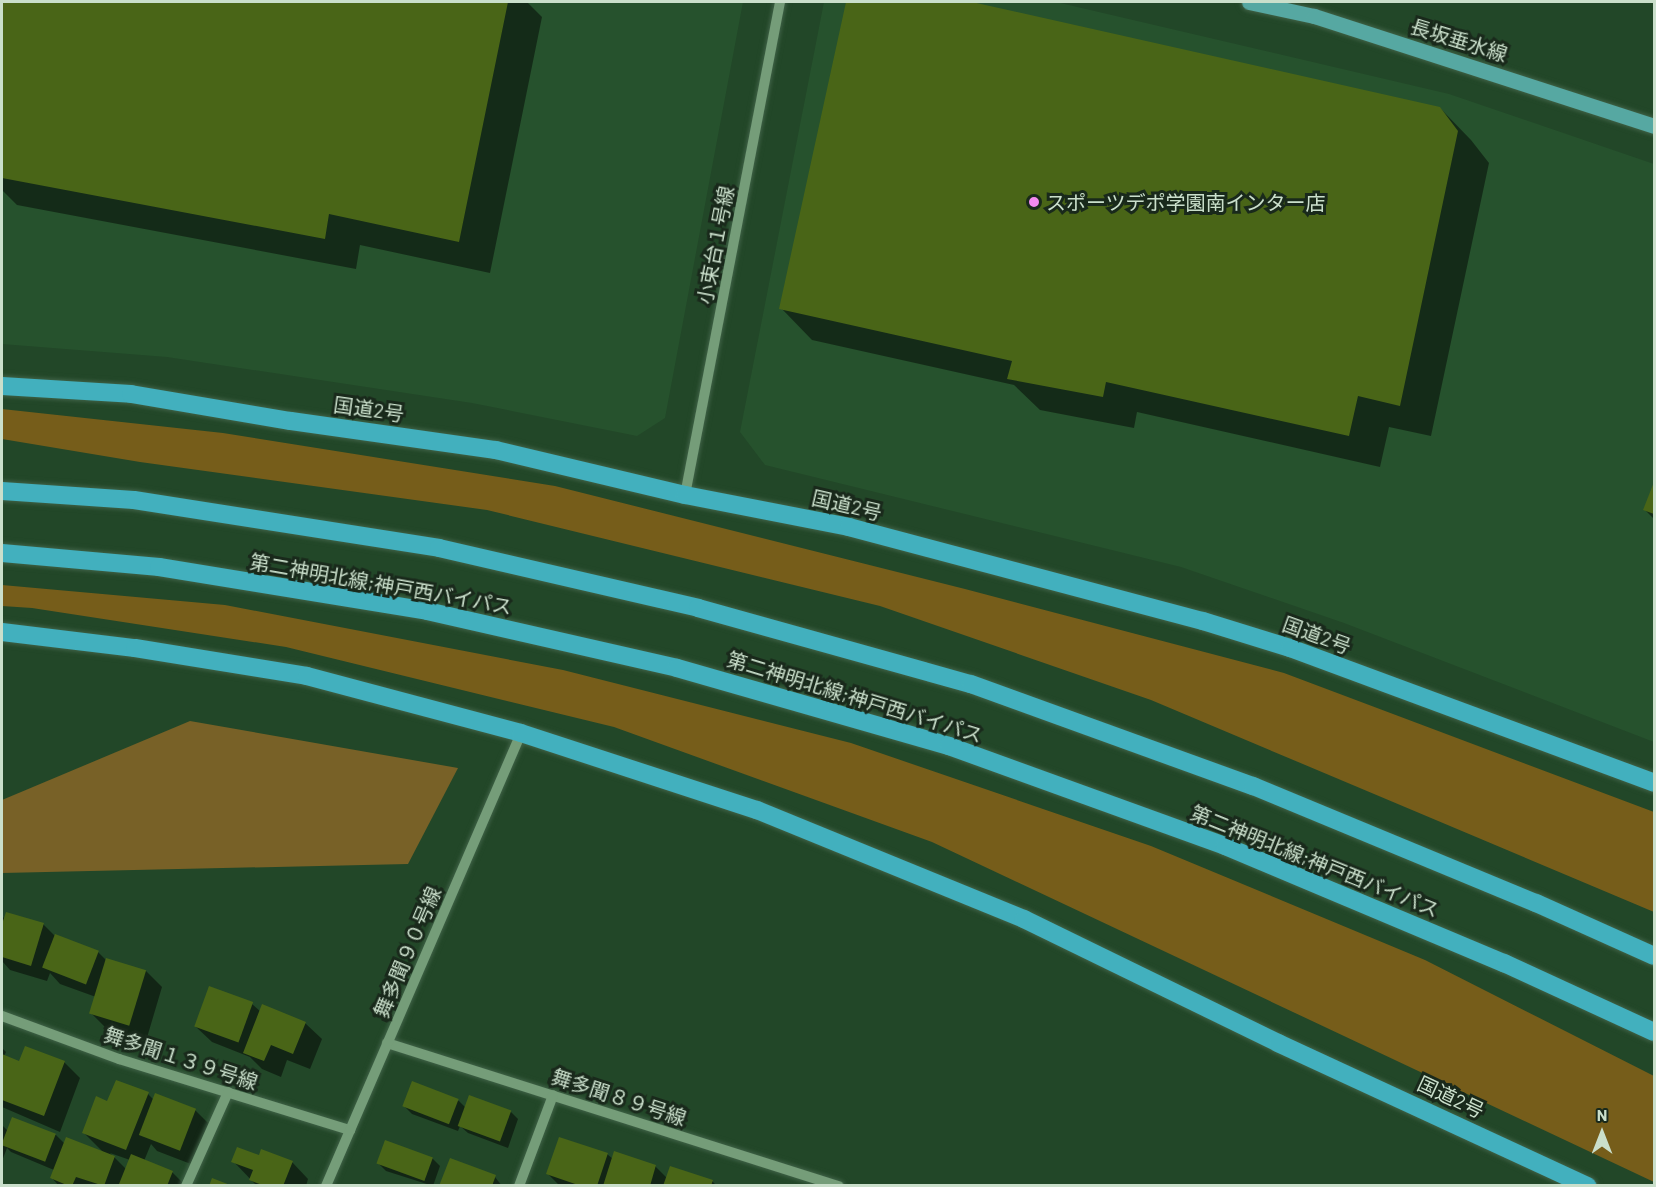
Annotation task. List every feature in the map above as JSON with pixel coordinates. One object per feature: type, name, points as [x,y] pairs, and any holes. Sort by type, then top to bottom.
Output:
[{"type":"highway","name":"国道2号","points":[[2,386],[131,394],[496,450],[685,495],[849,527],[1203,621],[1290,648],[1654,783]]},
{"type":"highway","points":[[2,481],[134,500]]},
{"type":"highway","name":"第二神明北線;神戸西バイパス","points":[[2,491],[134,500],[439,548],[698,608],[971,684],[1253,786],[1536,903],[1654,956]]},
{"type":"highway","name":"第二神明北線;神戸西バイパス","points":[[2,553],[159,567],[427,611],[677,668],[960,750],[1225,846],[1504,963],[1654,1032]]},
{"type":"highway","name":"国道2号","points":[[2,632],[135,648],[307,676],[521,733],[757,810],[1024,919],[1278,1042],[1588,1185]]},
{"type":"highway","points":[[1504,963],[1654,1040]]},
{"type":"main road","name":"長坂垂水線","points":[[1249,2],[1314,16],[1654,126]]},
{"type":"street","name":"小束台１号線","points":[[685,495],[780,2]]},
{"type":"street","name":"舞多聞９０号線","points":[[326,1185],[521,733]]},
{"type":"street","name":"舞多聞１３９号線","points":[[2,1016],[119,1059],[350,1130]]},
{"type":"street","name":"舞多聞８９号線","points":[[387,1042],[839,1185]]},
{"type":"street","points":[[186,1185],[228,1092]]},
{"type":"street","points":[[519,1185],[553,1095]]},
{"type":"shaded area","points":[[2,2],[743,2],[665,418],[637,436],[472,403],[167,357],[2,344]]},
{"type":"shaded area","points":[[824,2],[1056,2],[1449,94],[1654,164],[1654,742],[1344,623],[1181,567],[765,465],[740,432]]},
{"type":"shaded area","points":[[2,409],[223,433],[555,486],[965,589],[1284,673],[1654,812],[1654,912],[1151,700],[880,606],[487,510],[140,462],[2,439]]},
{"type":"shaded area","points":[[2,585],[225,605],[563,670],[851,743],[1151,846],[1425,960],[1654,1076],[1654,1182],[932,842],[614,727],[286,647],[32,608],[2,606]]},
{"type":"shaded area","points":[[190,721],[458,768],[408,864],[2,873],[2,800]]},
{"type":"building","points":[[2,2],[508,2],[459,242],[329,214],[325,239],[2,178]]},
{"type":"building","points":[[846,2],[972,2],[1440,107],[1458,131],[1400,406],[1358,396],[1349,436],[1106,382],[1103,397],[1007,379],[1012,361],[779,309]]},
{"type":"building","points":[[1654,482],[1654,514],[1643,510]]},
{"type":"building","points":[[6,912],[44,923],[31,966],[2,957],[2,924]]},
{"type":"building","points":[[55,934],[99,951],[86,984],[42,968]]},
{"type":"building","points":[[106,958],[146,970],[129,1026],[89,1013]]},
{"type":"building","points":[[209,986],[253,1002],[238,1042],[194,1026]]},
{"type":"building","points":[[262,1004],[306,1022],[293,1054],[271,1045],[264,1061],[243,1053]]},
{"type":"building","points":[[25,1046],[65,1061],[44,1116],[2,1100],[2,1054],[19,1061]]},
{"type":"building","points":[[116,1080],[149,1092],[126,1150],[82,1133],[96,1096],[107,1101]]},
{"type":"building","points":[[412,1081],[459,1099],[449,1124],[402,1106]]},
{"type":"building","points":[[155,1093],[196,1109],[180,1151],[139,1135]]},
{"type":"building","points":[[469,1095],[511,1110],[500,1141],[458,1126]]},
{"type":"building","points":[[12,1117],[56,1134],[45,1162],[2,1145]]},
{"type":"building","points":[[66,1137],[115,1156],[104,1186],[76,1177],[72,1186],[69,1186],[50,1178]]},
{"type":"building","points":[[559,1137],[608,1153],[597,1186],[581,1186],[546,1174]]},
{"type":"building","points":[[385,1140],[433,1157],[424,1181],[376,1163]]},
{"type":"building","points":[[237,1147],[259,1155],[261,1149],[293,1161],[283,1186],[265,1186],[249,1180],[253,1170],[231,1162]]},
{"type":"building","points":[[614,1151],[656,1165],[650,1186],[603,1186]]},
{"type":"building","points":[[131,1154],[173,1171],[167,1186],[119,1184]]},
{"type":"building","points":[[450,1158],[496,1175],[492,1186],[439,1186]]},
{"type":"building","points":[[670,1166],[713,1180],[711,1186],[663,1186]]},
{"type":"building","points":[[212,1178],[230,1185],[230,1186],[209,1186]]},
{"type":"place","name":"スポーツデポ学園南インター店","points":[[1034,202]]}]
